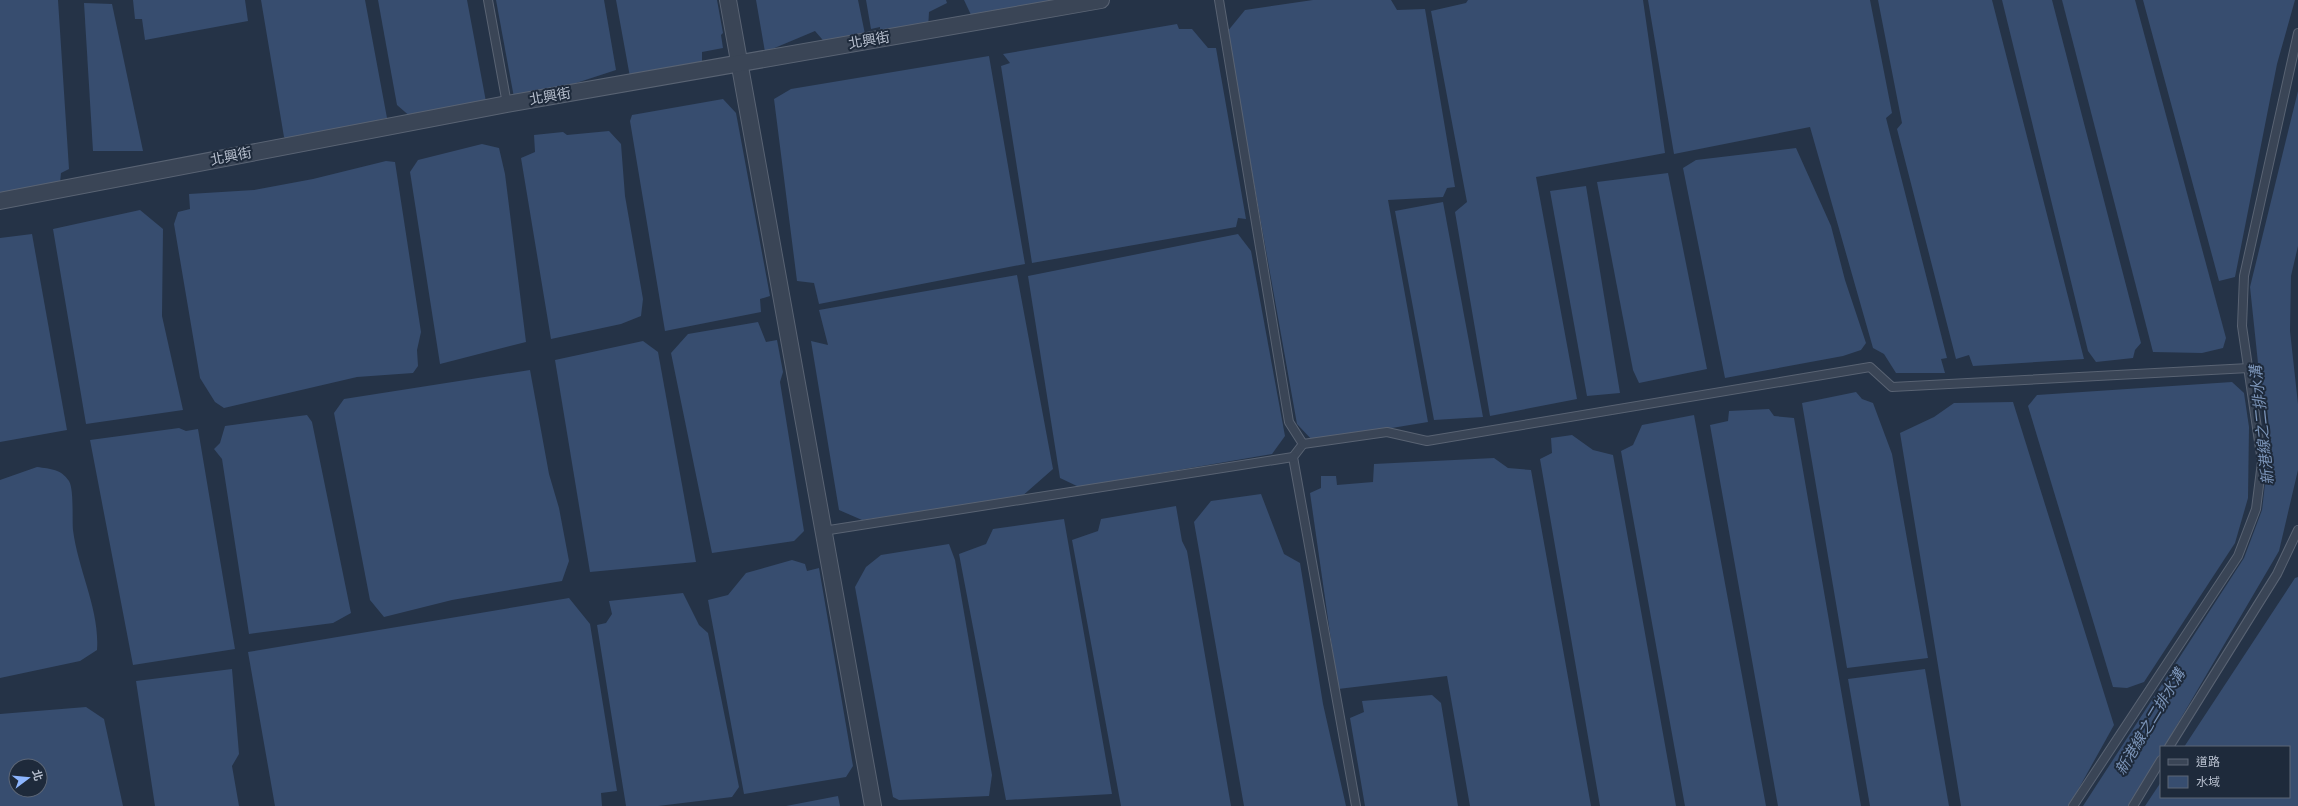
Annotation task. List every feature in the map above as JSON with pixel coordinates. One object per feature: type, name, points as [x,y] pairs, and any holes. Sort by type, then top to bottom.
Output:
[{"type":"street","points":[[728,0],[873,806]]},
{"type":"street","name":"北興街","points":[[0,201],[507,104],[739,62],[1101,0]]},
{"type":"lane","points":[[488,0],[507,104]]},
{"type":"lane","points":[[1219,0],[1289,422],[1303,444]]},
{"type":"lane","points":[[2073,806],[2238,556],[2256,509],[2262,462],[2242,326],[2244,276],[2298,33]]},
{"type":"lane","points":[[1356,806],[1294,457],[1303,444],[1387,432],[1427,441],[1870,367],[1892,387],[2249,368]]},
{"type":"lane","points":[[823,531],[1294,457]]},
{"type":"lane","points":[[2170,746],[2277,574],[2298,530]]},
{"type":"lane","points":[[2133,806],[2160,762]]},
{"type":"water","points":[[0,0],[58,0],[69,169],[61,173],[60,183],[0,193]]},
{"type":"water","points":[[133,0],[245,0],[248,21],[145,40],[142,19],[135,19]]},
{"type":"water","points":[[261,0],[365,0],[387,118],[374,121],[374,127],[286,139],[284,137]]},
{"type":"water","points":[[378,0],[467,0],[487,107],[412,118],[397,105]]},
{"type":"water","points":[[496,0],[604,0],[616,70],[515,103]]},
{"type":"water","points":[[616,0],[717,0],[723,33],[721,35],[723,48],[702,52],[702,69],[630,77]]},
{"type":"water","points":[[756,0],[858,0],[866,39],[828,46],[815,31],[765,52]]},
{"type":"water","points":[[866,0],[946,0],[947,3],[929,12],[928,29],[880,35],[880,27],[871,29]]},
{"type":"water","points":[[964,0],[1074,0],[972,17]]},
{"type":"water","points":[[1313,0],[1391,0],[1397,10],[1425,9],[1455,187],[1447,188],[1443,197],[1388,200],[1428,422],[1313,441],[1297,424],[1227,32],[1245,10]]},
{"type":"water","points":[[1468,0],[1643,0],[1665,153],[1536,177],[1577,399],[1490,416],[1455,212],[1467,202],[1431,11],[1466,3]]},
{"type":"water","points":[[1648,0],[1870,0],[1892,113],[1886,118],[1947,358],[1941,359],[1945,373],[1896,373],[1884,354],[1873,348],[1810,127],[1674,154]]},
{"type":"water","points":[[1878,0],[1992,0],[2084,359],[1973,366],[1969,355],[1956,359],[1897,129],[1902,123]]},
{"type":"water","points":[[2002,0],[2052,0],[2141,343],[2135,350],[2133,358],[2096,362],[2088,351]]},
{"type":"water","points":[[2062,0],[2135,0],[2226,338],[2223,348],[2202,353],[2153,352]]},
{"type":"water","points":[[2143,0],[2295,0],[2277,64],[2235,277],[2219,281]]},
{"type":"water","points":[[84,3],[112,4],[143,151],[93,151]]},
{"type":"water","points":[[1177,24],[1179,29],[1192,29],[1208,48],[1216,48],[1246,219],[1238,218],[1236,227],[1032,263],[1001,66],[1010,63],[1003,54]]},
{"type":"water","points":[[989,56],[1025,264],[819,304],[814,283],[797,281],[774,99],[791,89]]},
{"type":"water","name":"新港線之二排水溝","points":[[2298,91],[2298,246],[2291,276],[2290,331],[2298,404],[2298,470],[2279,551],[2165,746],[2160,746],[2160,755],[2130,806],[2083,806],[2244,558],[2262,510],[2268,458],[2250,287]]},
{"type":"water","points":[[723,99],[736,113],[770,296],[760,299],[761,312],[665,331],[630,121],[632,115]]},
{"type":"water","points":[[609,131],[621,144],[625,196],[643,299],[641,316],[621,324],[551,339],[521,158],[535,152],[534,135],[563,132],[567,135]]},
{"type":"water","points":[[482,144],[499,148],[505,174],[526,342],[440,364],[410,172],[418,160]]},
{"type":"water","points":[[1796,148],[1831,226],[1845,280],[1866,343],[1861,350],[1843,356],[1725,378],[1683,168],[1696,160]]},
{"type":"water","points":[[386,161],[395,162],[421,332],[417,350],[418,366],[413,373],[357,377],[224,408],[215,402],[200,378],[174,224],[178,212],[190,209],[189,194],[254,190],[313,179]]},
{"type":"water","points":[[1668,173],[1707,369],[1639,383],[1633,370],[1597,182]]},
{"type":"water","points":[[1586,186],[1620,393],[1587,396],[1550,191]]},
{"type":"water","points":[[1443,202],[1483,417],[1434,420],[1395,211]]},
{"type":"water","points":[[140,210],[163,229],[162,316],[183,410],[86,424],[53,229]]},
{"type":"water","points":[[32,234],[67,430],[0,442],[0,238]]},
{"type":"water","points":[[1238,234],[1251,251],[1285,436],[1272,454],[1079,487],[1060,478],[1028,276]]},
{"type":"water","points":[[1017,275],[1053,469],[1020,498],[862,520],[839,510],[811,341],[828,345],[819,310]]},
{"type":"water","points":[[758,322],[766,342],[777,340],[783,372],[780,382],[804,531],[794,541],[712,553],[671,353],[688,334]]},
{"type":"water","points":[[643,341],[658,352],[696,562],[590,572],[555,360]]},
{"type":"water","points":[[530,370],[549,474],[559,508],[569,561],[562,581],[452,600],[384,617],[370,600],[334,413],[344,399]]},
{"type":"water","points":[[2232,382],[2244,393],[2249,427],[2248,498],[2235,543],[2144,682],[2127,688],[2113,687],[2028,406],[2037,395]]},
{"type":"water","points":[[1856,392],[1862,399],[1873,403],[1892,454],[1928,658],[1847,668],[1802,403]]},
{"type":"water","points":[[2013,402],[2114,725],[2069,806],[1961,806],[1900,433],[1934,417],[1954,403]]},
{"type":"water","points":[[1769,409],[1774,416],[1794,418],[1861,806],[1778,806],[1710,425],[1728,421],[1729,411]]},
{"type":"water","points":[[307,415],[312,422],[351,613],[333,623],[249,634],[222,459],[214,449],[220,443],[225,426]]},
{"type":"water","points":[[1694,415],[1766,806],[1685,806],[1621,451],[1633,445],[1642,425]]},
{"type":"water","points":[[179,428],[186,431],[198,429],[235,649],[133,665],[90,440]]},
{"type":"water","points":[[1572,435],[1593,450],[1613,455],[1676,806],[1600,806],[1540,459],[1552,453],[1551,438]]},
{"type":"water","points":[[1494,458],[1508,468],[1531,470],[1591,806],[1470,806],[1447,676],[1338,689],[1310,493],[1321,488],[1321,476],[1336,476],[1337,485],[1373,482],[1374,464]]},
{"type":"water","points":[[37,467],[51,469],[63,474],[71,485],[73,530],[79,560],[95,620],[97,650],[80,661],[0,678],[0,480]]},
{"type":"water","points":[[1261,494],[1284,554],[1300,563],[1323,704],[1346,806],[1244,806],[1194,522],[1211,501]]},
{"type":"water","points":[[1176,506],[1182,541],[1187,551],[1231,806],[1121,806],[1072,540],[1098,531],[1101,519]]},
{"type":"water","points":[[1064,519],[1112,794],[1006,800],[959,554],[986,544],[993,529]]},
{"type":"water","points":[[949,544],[955,560],[992,775],[989,796],[899,800],[893,797],[855,587],[866,567],[881,555]]},
{"type":"water","points":[[792,560],[805,564],[807,571],[819,568],[853,766],[846,777],[744,794],[708,600],[728,595],[746,573]]},
{"type":"water","points":[[2298,577],[2298,806],[2145,806],[2160,784],[2160,798],[2290,798],[2290,746],[2185,746],[2295,578]]},
{"type":"water","points":[[683,593],[699,625],[708,633],[739,787],[732,797],[658,806],[626,806],[597,625],[606,623],[612,614],[609,601]]},
{"type":"water","points":[[569,598],[590,624],[617,791],[601,793],[602,806],[275,806],[248,652]]},
{"type":"water","points":[[232,669],[239,754],[232,766],[239,806],[155,806],[136,681]]},
{"type":"water","points":[[1925,669],[1949,806],[1870,806],[1848,679]]},
{"type":"water","points":[[1432,695],[1441,703],[1458,806],[1365,806],[1350,718],[1364,712],[1362,701]]},
{"type":"water","points":[[86,707],[104,719],[123,806],[0,806],[0,714]]},
{"type":"water","points":[[838,796],[840,806],[786,806]]}]
